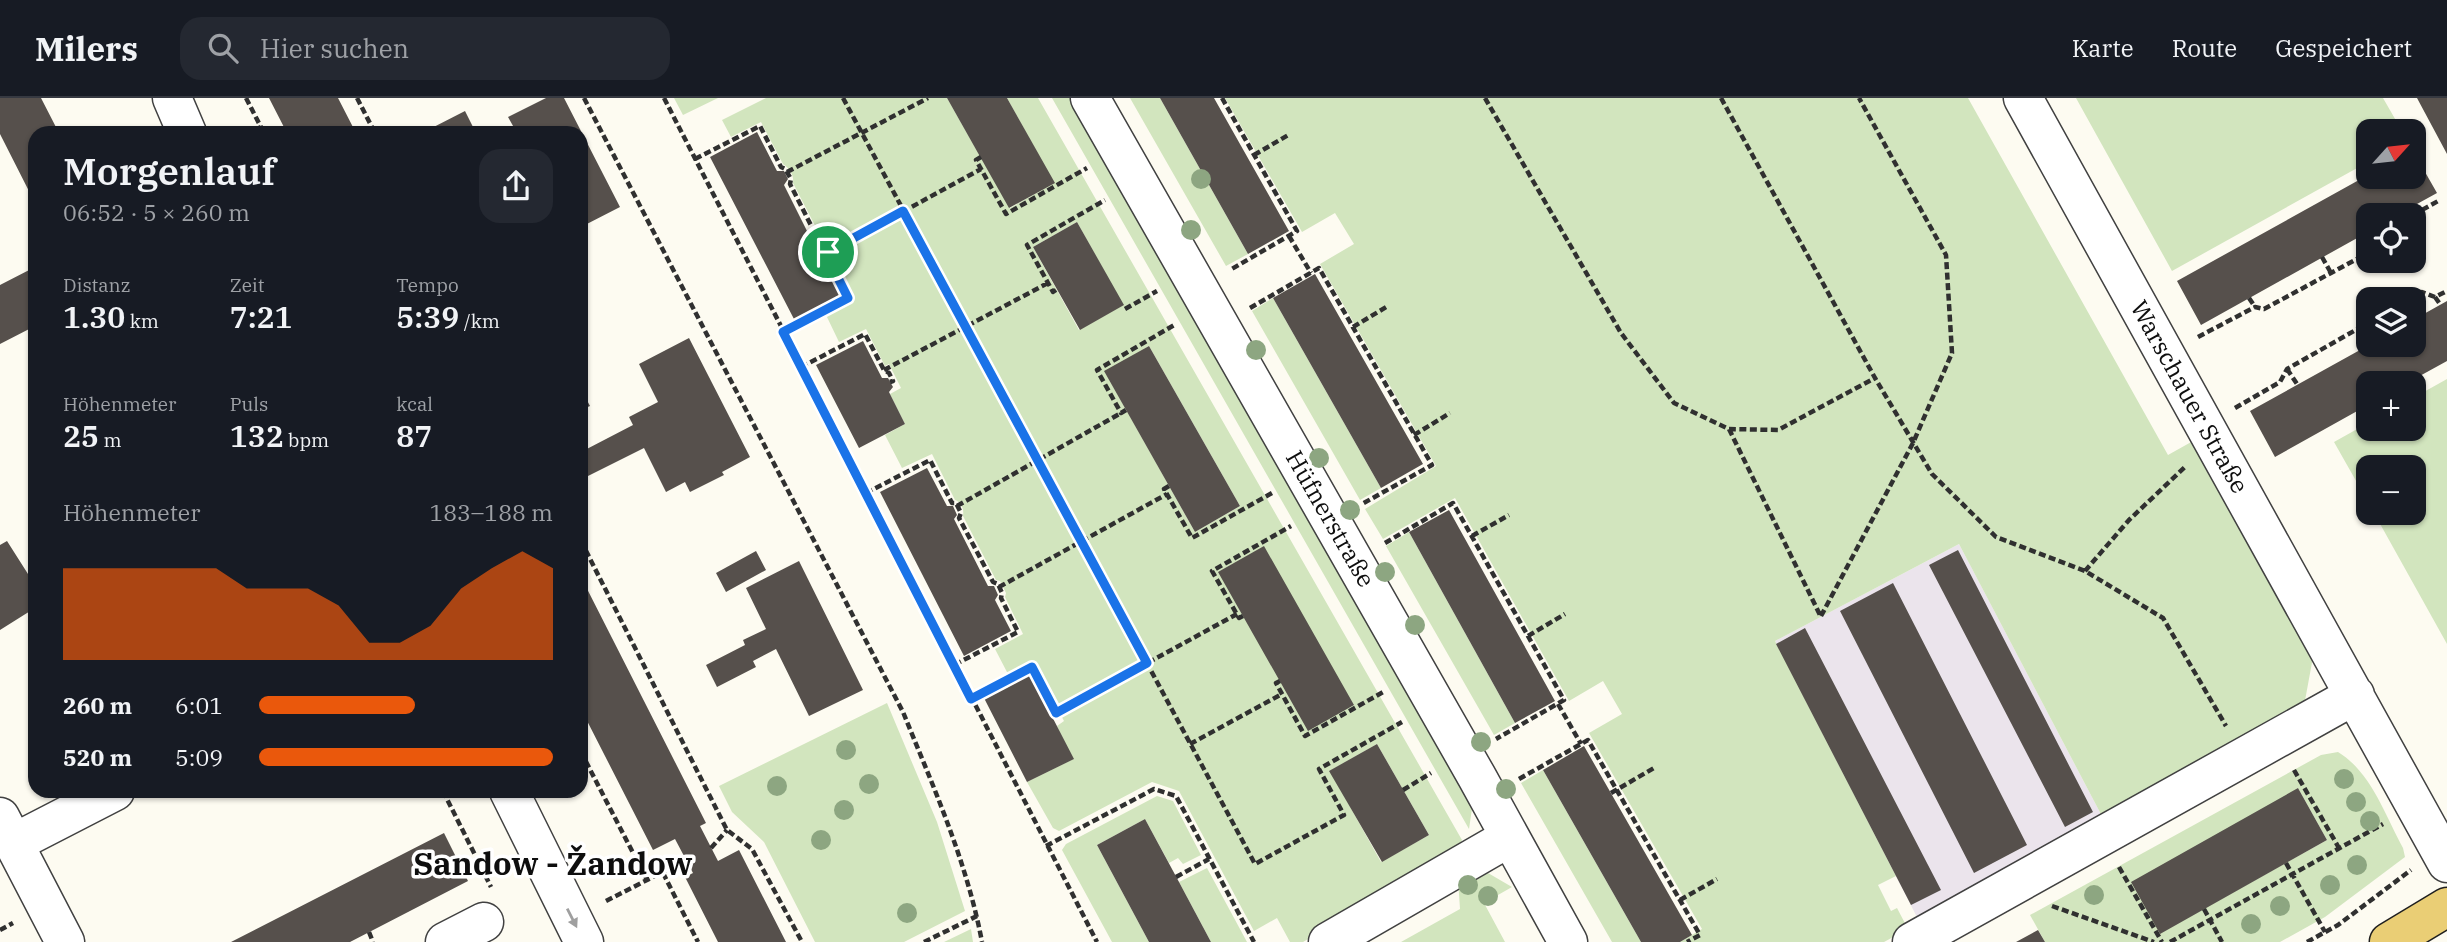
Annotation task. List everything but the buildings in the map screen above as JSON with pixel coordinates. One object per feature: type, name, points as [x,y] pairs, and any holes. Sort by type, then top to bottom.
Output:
[{"type":"main road","points":[[2389,942],[2447,907]]},
{"type":"street","points":[[172,98],[184,126]]},
{"type":"street","name":"Hüfnerstraße","points":[[1090,98],[1568,942]]},
{"type":"street","name":"Warschauer Straße","points":[[2023,98],[2220,429],[2355,695],[2434,863]]},
{"type":"street","points":[[1912,942],[2355,695]]},
{"type":"street","points":[[65,942],[7,830],[96,798]]},
{"type":"street","points":[[512,798],[578,930]]},
{"type":"street","points":[[1328,942],[1510,837]]},
{"type":"street","points":[[445,942],[489,907]]},
{"type":"path","points":[[246,98],[260,126]]},
{"type":"path","points":[[357,98],[371,126]]},
{"type":"path","points":[[584,98],[903,712],[946,818],[977,916],[982,942]]},
{"type":"path","points":[[664,98],[1097,942]]},
{"type":"path","points":[[843,98],[1255,864],[1343,815],[1319,769],[1402,722]]},
{"type":"path","points":[[787,172],[928,98]]},
{"type":"path","points":[[1222,98],[1297,231],[1223,275]]},
{"type":"path","points":[[1485,98],[1620,333],[1674,403],[1729,429],[1778,430],[1875,377]]},
{"type":"path","points":[[1721,98],[1875,377],[1932,474],[1996,537],[2085,571],[2163,618],[2244,757]]},
{"type":"path","points":[[1729,429],[1821,616],[1913,443],[1952,352],[1946,255],[1859,98]]},
{"type":"path","points":[[695,159],[760,126],[781,167],[791,179],[790,184],[821,245],[828,252],[848,298],[783,332]]},
{"type":"path","points":[[1254,155],[1290,134]]},
{"type":"path","points":[[981,158],[976,160],[1006,214],[1087,168]]},
{"type":"path","points":[[828,252],[981,169]]},
{"type":"path","points":[[1261,180],[1267,177]]},
{"type":"path","points":[[1056,290],[1053,292],[1027,245],[1105,200]]},
{"type":"path","points":[[2426,208],[2440,200]]},
{"type":"path","points":[[1289,236],[1311,273]]},
{"type":"path","points":[[2322,257],[2331,273]]},
{"type":"path","points":[[2197,337],[2255,307],[2264,309],[2356,259]]},
{"type":"path","points":[[1243,311],[1319,268],[1347,316],[1432,465],[1356,508]]},
{"type":"path","points":[[884,370],[1048,283]]},
{"type":"path","points":[[1125,309],[1157,291]]},
{"type":"path","points":[[2435,298],[2447,291]]},
{"type":"path","points":[[2426,294],[2440,304]]},
{"type":"path","points":[[2249,298],[2255,307]]},
{"type":"path","points":[[1353,327],[1388,306]]},
{"type":"path","points":[[1341,320],[1347,316]]},
{"type":"path","points":[[957,506],[1124,411],[1097,370],[1176,324]]},
{"type":"path","points":[[2085,571],[2129,520],[2220,429],[2280,382],[2287,369],[2356,329]]},
{"type":"path","points":[[801,367],[865,334],[884,370],[889,373],[893,381],[890,382]]},
{"type":"path","points":[[2287,369],[2297,384]]},
{"type":"path","points":[[1393,411],[1398,406]]},
{"type":"path","points":[[1415,435],[1450,413]]},
{"type":"path","points":[[866,493],[930,460],[952,503],[956,503],[961,513],[959,518],[993,582],[999,587],[1001,598],[1018,632],[954,666]]},
{"type":"path","points":[[1169,486],[1164,489],[1192,538],[1272,493]]},
{"type":"path","points":[[999,587],[1167,494]]},
{"type":"path","points":[[1378,547],[1453,503],[1472,536],[1564,700],[1489,742]]},
{"type":"path","points":[[1472,536],[1509,515]]},
{"type":"path","points":[[971,699],[1032,667],[1054,714],[1240,615],[1212,571],[1291,526]]},
{"type":"path","points":[[1473,553],[1479,549]]},
{"type":"path","points":[[588,555],[727,830],[752,849],[802,942]]},
{"type":"path","points":[[1528,636],[1565,614]]},
{"type":"path","points":[[1525,646],[1531,642]]},
{"type":"path","points":[[1280,681],[1276,683],[1305,737],[1385,691]]},
{"type":"path","points":[[1190,744],[1282,694]]},
{"type":"path","points":[[1558,704],[1581,744]]},
{"type":"path","points":[[1513,783],[1588,740],[1700,935],[1687,942]]},
{"type":"path","points":[[2290,762],[2339,848]]},
{"type":"path","points":[[588,766],[647,880]]},
{"type":"path","points":[[1611,793],[1654,768]]},
{"type":"path","points":[[1403,790],[1431,773]]},
{"type":"path","points":[[1046,846],[1154,789],[1176,796],[1254,942]]},
{"type":"path","points":[[446,798],[489,907]]},
{"type":"path","points":[[2170,942],[2385,822]]},
{"type":"path","points":[[712,848],[727,830]]},
{"type":"path","points":[[1176,877],[1209,859]]},
{"type":"path","points":[[2115,859],[2162,942]]},
{"type":"path","points":[[578,930],[647,880],[686,860]]},
{"type":"path","points":[[2286,863],[2325,932]]},
{"type":"path","points":[[2306,942],[2338,925],[2434,863]]},
{"type":"path","points":[[663,873],[698,942]]},
{"type":"path","points":[[1662,883],[1668,879]]},
{"type":"path","points":[[1680,900],[1717,879]]},
{"type":"path","points":[[2050,906],[2154,942]]},
{"type":"path","points":[[2204,909],[2222,942]]},
{"type":"path","points":[[924,942],[977,916]]},
{"type":"path","points":[[0,930],[20,919]]},
{"type":"path","points":[[369,932],[373,942]]},
{"type":"shaded area","points":[[1959,544],[2104,820],[1919,921],[1775,641]]},
{"type":"green space","points":[[674,98],[718,98],[683,115]]},
{"type":"green space","points":[[766,98],[947,98],[1010,208],[1054,183],[1007,98],[1038,98],[1462,840],[1455,852],[1303,942],[1290,942],[1277,918],[1254,931],[1179,791],[1152,782],[1059,831],[1053,828],[1027,782],[1073,759],[1057,726],[1064,721],[1033,662],[1008,674],[995,649],[1023,634],[1005,597],[1006,593],[1000,581],[996,580],[963,516],[962,506],[955,500],[932,454],[902,468],[885,435],[905,424],[890,394],[901,388],[889,364],[885,366],[866,329],[839,342],[826,315],[853,300],[834,263],[832,252],[824,243],[793,183],[791,172],[783,164],[761,122],[731,137],[722,120]],"holes":[[[1077,222],[1123,305],[1079,330],[1033,247]],[[1149,346],[1240,506],[1195,532],[1105,372]],[[1377,744],[1429,835],[1381,862],[1330,771]]]},
{"type":"green space","points":[[1052,98],[1071,98],[1473,802],[1469,829]]},
{"type":"green space","points":[[1130,98],[1160,98],[1248,254],[1226,266]]},
{"type":"green space","points":[[1225,98],[1968,98],[2168,455],[2193,441],[2313,657],[2304,706],[2104,820],[1959,544],[1775,641],[1896,876],[1878,885],[1891,911],[1897,908],[1908,929],[1884,942],[1680,942],[1702,929],[1589,733],[1622,714],[1603,681],[1569,701],[1455,498],[1383,539],[1365,509],[1436,466],[1320,264],[1354,244],[1335,213],[1302,232]]},
{"type":"green space","points":[[2076,98],[2383,98],[2395,119],[2356,119],[2356,169],[2172,271]]},
{"type":"green space","points":[[1273,298],[1381,488],[1360,500],[1252,311]]},
{"type":"green space","points":[[2447,379],[2447,644],[2381,525],[2426,525],[2426,455],[2356,455],[2356,481],[2334,442],[2356,430],[2356,441],[2426,441],[2426,391]]},
{"type":"green space","points":[[1409,532],[1515,723],[1494,735],[1386,546]]},
{"type":"green space","points":[[887,703],[937,822],[965,911],[904,942],[815,942],[764,842],[732,812],[719,786]]},
{"type":"green space","points":[[2338,752],[2360,771],[2383,808],[2405,857],[2325,917],[2280,942],[2045,942],[2030,915],[2321,755]],"holes":[[[2298,788],[2327,840],[2160,933]]]},
{"type":"green space","points":[[1543,770],[1641,942],[1612,942],[1521,783]]},
{"type":"green space","points":[[1157,796],[1173,801],[1201,855],[1183,864],[1178,858],[1169,863],[1145,819],[1097,845],[1149,942],[1112,942],[1062,850],[1066,844]]},
{"type":"green space","points":[[1207,868],[1247,942],[1211,942],[1179,882]]},
{"type":"green space","points":[[1473,871],[1488,873],[1512,887],[1484,903],[1505,942],[1401,942],[1460,909],[1458,879]]},
{"type":"green space","points":[[971,929],[973,942],[944,942]]},
{"type":"district","name":"Sandow - Žandow","points":[[553,864]]},
{"type":"route","points":[[903,211],[1147,663],[1056,713],[1032,667],[971,699],[783,332],[848,298],[828,252],[903,211]]}]
